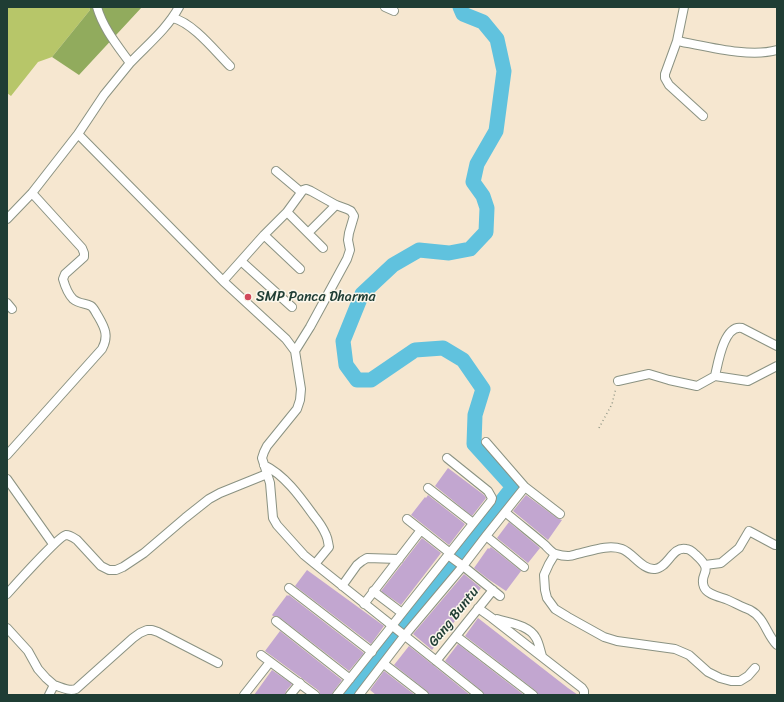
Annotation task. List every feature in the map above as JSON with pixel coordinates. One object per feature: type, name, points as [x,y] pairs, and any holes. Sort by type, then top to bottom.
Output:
[{"type":"street","points":[[97,7],[100,18],[109,34],[130,63]]},
{"type":"street","points":[[7,219],[32,193],[78,134],[104,95],[130,63],[162,31],[173,18],[179,7]]},
{"type":"street","points":[[385,7],[394,11]]},
{"type":"street","points":[[684,7],[677,41],[665,74],[665,78],[669,85],[703,116]]},
{"type":"street","points":[[173,18],[188,25],[230,66]]},
{"type":"street","points":[[677,41],[723,50],[754,53],[765,53],[777,50]]},
{"type":"street","points":[[78,134],[223,281],[286,339],[295,351],[301,389],[300,400],[297,409],[267,446],[262,458],[272,490],[273,518],[277,525],[304,555],[479,695]]},
{"type":"street","points":[[276,171],[301,192]]},
{"type":"street","points":[[223,281],[264,235],[287,212],[301,192],[306,189],[336,205],[352,211],[354,216],[349,233],[348,240],[350,250],[347,259],[310,327],[295,351]]},
{"type":"street","points":[[8,453],[102,349],[106,336],[102,323],[93,308],[74,300],[65,287],[63,279],[65,274],[84,257],[82,248],[32,193]]},
{"type":"street","points":[[308,233],[336,205]]},
{"type":"street","points":[[287,212],[323,248]]},
{"type":"street","points":[[264,235],[300,269]]},
{"type":"street","points":[[241,261],[292,307]]},
{"type":"street","points":[[715,376],[725,340],[735,328],[742,328],[777,346]]},
{"type":"street","points":[[618,381],[649,374],[697,386],[715,376],[748,381],[777,366]]},
{"type":"street","points":[[486,442],[525,488],[560,514]]},
{"type":"street","points":[[337,695],[491,501],[492,498],[488,492],[447,458]]},
{"type":"street","points":[[264,465],[276,472],[290,486],[324,529],[329,547],[315,564]]},
{"type":"street","points":[[7,594],[62,536],[70,535],[77,540],[101,566],[109,570],[116,570],[122,568],[144,553],[209,499],[267,474]]},
{"type":"street","points":[[7,479],[53,544]]},
{"type":"street","points":[[428,488],[473,524]]},
{"type":"street","points":[[371,695],[362,692],[461,564],[525,488]]},
{"type":"street","points":[[505,512],[555,554],[568,556],[607,548],[617,548],[623,549],[646,567],[657,569],[661,567],[675,552],[687,549],[695,554],[705,565],[706,569],[703,578],[704,588],[713,595],[729,600],[754,613],[763,622],[768,634],[777,645]]},
{"type":"street","points":[[407,519],[500,596]]},
{"type":"street","points":[[364,604],[421,530]]},
{"type":"street","points":[[705,565],[721,563],[739,548],[749,531],[775,546],[777,545]]},
{"type":"street","points":[[486,536],[524,567]]},
{"type":"street","points":[[555,554],[544,575],[547,598],[555,608],[573,620],[604,637],[617,641],[675,649],[689,655],[708,672],[720,678],[731,681],[740,681],[748,676],[755,668]]},
{"type":"street","points":[[342,586],[357,565],[367,558],[399,559]]},
{"type":"street","points":[[289,588],[372,652]]},
{"type":"street","name":"Gang Buntu","points":[[436,661],[493,590]]},
{"type":"street","points":[[373,591],[402,613]]},
{"type":"street","points":[[478,608],[582,688],[584,695]]},
{"type":"street","points":[[492,618],[529,630],[536,638],[542,656]]},
{"type":"street","points":[[276,621],[350,679]]},
{"type":"street","points":[[7,628],[28,651],[46,678],[54,685],[74,693],[133,638],[147,630],[158,632],[218,663]]},
{"type":"street","points":[[456,636],[533,695]]},
{"type":"street","points":[[261,655],[316,695]]},
{"type":"street","points":[[244,695],[270,662]]},
{"type":"street","points":[[384,664],[424,695]]},
{"type":"street","points":[[290,695],[300,683]]},
{"type":"street","points":[[49,695],[54,685]]},
{"type":"path","points":[[599,428],[612,404],[618,381]]},
{"type":"green space","points":[[7,7],[89,7],[90,10],[52,57],[38,62],[11,96],[7,93]]},
{"type":"green space","points":[[89,7],[142,7],[79,75],[52,57],[90,10]]},
{"type":"building","points":[[448,468],[486,498],[472,516],[435,486]]},
{"type":"building","points":[[428,495],[465,524],[449,545],[411,515]]},
{"type":"building","points":[[526,495],[557,518],[562,520],[548,540],[513,511]]},
{"type":"building","points":[[509,522],[540,548],[528,563],[497,538]]},
{"type":"building","points":[[422,538],[441,553],[401,605],[381,591]]},
{"type":"building","points":[[491,547],[521,571],[506,591],[474,568],[488,548],[489,549]]},
{"type":"building","points":[[307,570],[384,626],[371,644],[295,586]]},
{"type":"building","points":[[464,574],[481,588],[432,650],[413,634]]},
{"type":"building","points":[[287,595],[289,595],[364,653],[349,671],[279,617],[272,615]]},
{"type":"building","points":[[478,618],[578,695],[538,695],[536,691],[465,636]]},
{"type":"building","points":[[280,631],[342,680],[332,695],[320,695],[319,691],[265,651]]},
{"type":"building","points":[[458,644],[524,695],[484,695],[482,691],[445,661]]},
{"type":"building","points":[[409,646],[470,695],[429,695],[427,691],[394,665]]},
{"type":"building","points":[[272,670],[292,684],[286,691],[285,695],[254,695]]},
{"type":"building","points":[[384,671],[415,695],[376,695],[370,690]]},
{"type":"waterway","points":[[349,695],[513,487],[474,444],[475,415],[483,389],[463,360],[443,348],[415,350],[371,380],[357,380],[346,365],[343,341],[362,294],[393,265],[419,250],[449,253],[470,249],[486,232],[487,208],[483,196],[473,182],[477,164],[496,131],[504,71],[497,39],[483,22],[463,14],[460,7]]},
{"type":"place","name":"SMP Panca Dharma","points":[[248,297]]}]
